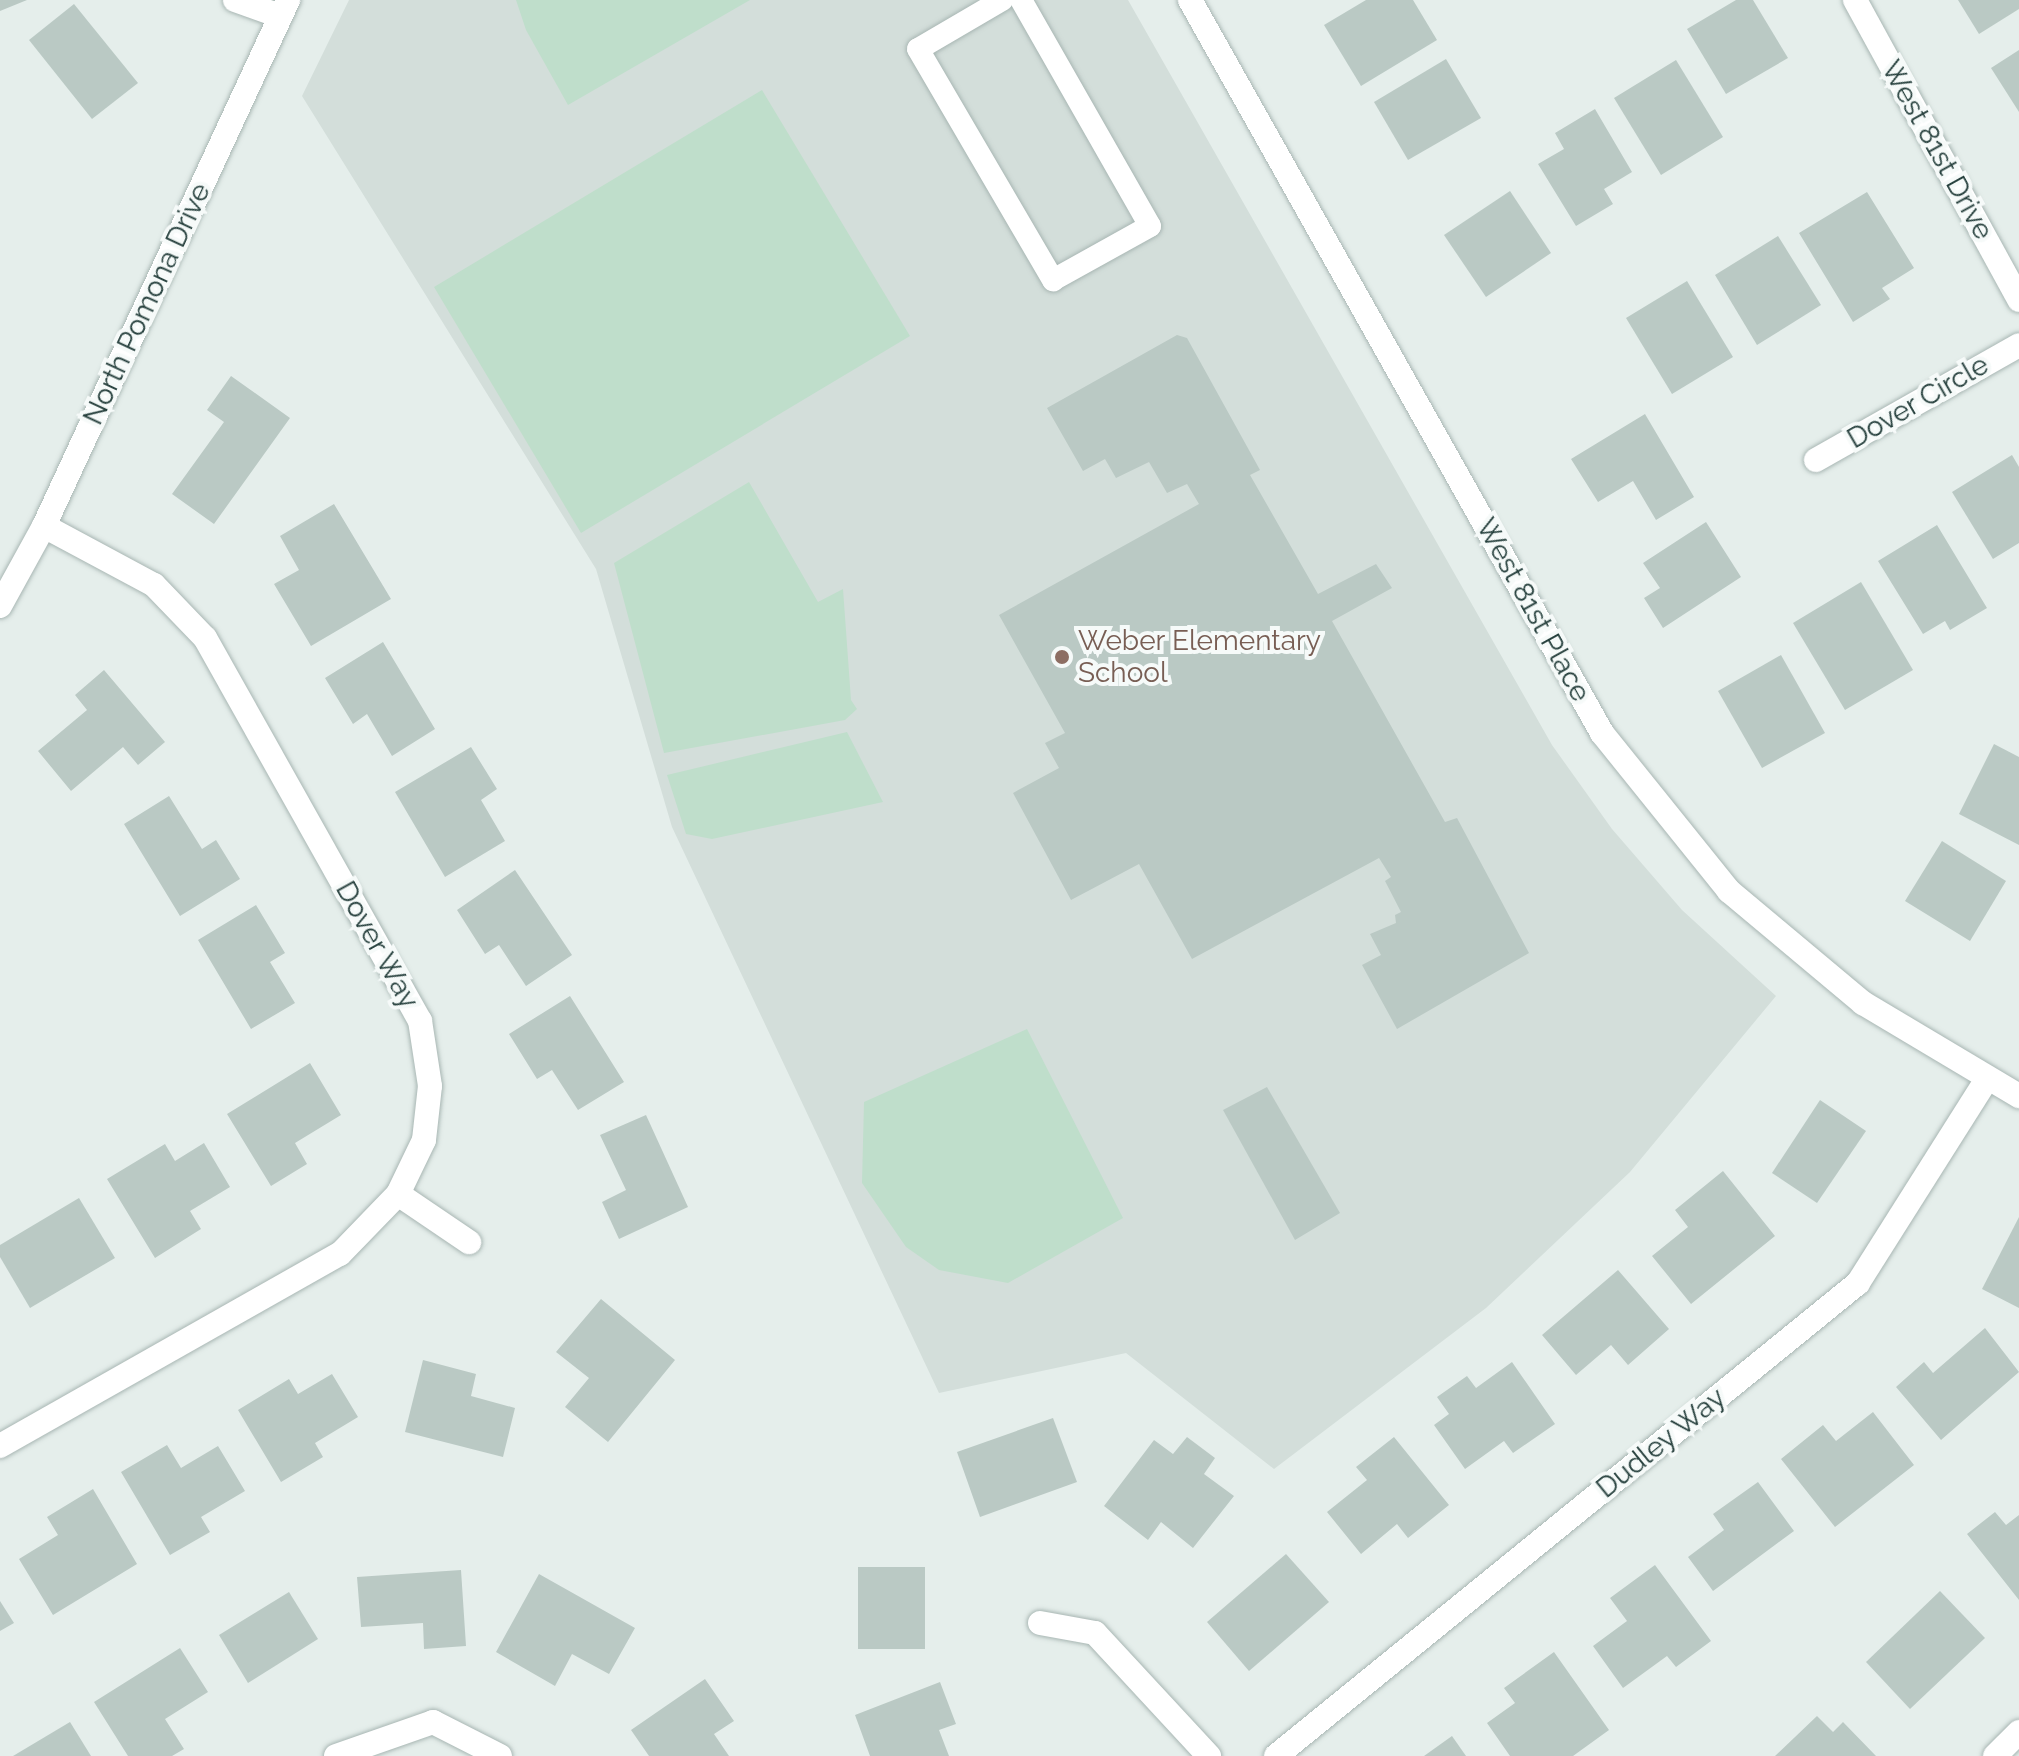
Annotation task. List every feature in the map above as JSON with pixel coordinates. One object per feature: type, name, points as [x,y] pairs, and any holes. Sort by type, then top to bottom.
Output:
[{"type":"street","points":[[235,0],[284,8]]},
{"type":"street","name":"West 81st Place","points":[[1190,0],[1602,733],[1729,891],[1863,1003],[2019,1096]]},
{"type":"street","name":"West 81st Drive","points":[[1855,0],[2019,300]]},
{"type":"street","name":"North Pomona Drive","points":[[0,606],[44,526],[284,8]]},
{"type":"street","name":"Dover Circle","points":[[1816,460],[2019,345]]},
{"type":"street","name":"Dover Way","points":[[0,1446],[340,1254],[398,1194],[424,1140],[430,1086],[420,1021],[205,638],[154,585],[44,526]]},
{"type":"street","name":"Dudley Way","points":[[1276,1756],[1858,1283],[1987,1079]]},
{"type":"street","points":[[398,1194],[469,1242]]},
{"type":"street","points":[[1040,1623],[1095,1633],[1209,1756]]},
{"type":"street","points":[[336,1756],[433,1722],[500,1756]]},
{"type":"street","points":[[1995,1756],[2019,1732]]},
{"type":"lane","points":[[1002,0],[918,49],[1053,280],[1150,226],[1021,0]]},
{"type":"shaded area","name":"Weber Elementary School","points":[[349,0],[1128,0],[1552,745],[1612,829],[1682,910],[1776,996],[1630,1172],[1486,1308],[1274,1469],[1126,1353],[939,1393],[672,827],[596,569],[302,96]]},
{"type":"green space","points":[[516,0],[750,0],[568,105],[526,30]]},
{"type":"green space","points":[[762,90],[910,336],[581,533],[434,287]]},
{"type":"green space","points":[[749,482],[818,602],[843,589],[851,700],[857,709],[845,720],[664,753],[614,563]]},
{"type":"green space","points":[[847,732],[883,802],[712,839],[686,834],[667,775]]},
{"type":"green space","points":[[1027,1029],[1123,1218],[1008,1283],[939,1270],[906,1247],[862,1183],[864,1102]]},
{"type":"building","points":[[0,0],[27,0],[0,11]]},
{"type":"building","points":[[1366,0],[1413,0],[1437,40],[1361,86],[1324,25]]},
{"type":"building","points":[[1736,0],[1753,0],[1788,58],[1726,94],[1687,29]]},
{"type":"building","points":[[1958,0],[2019,0],[2019,9],[1979,34]]},
{"type":"building","points":[[74,4],[138,83],[92,119],[29,40]]},
{"type":"building","points":[[2019,50],[2019,112],[1991,68]]},
{"type":"building","points":[[1446,59],[1481,118],[1408,160],[1374,102]]},
{"type":"building","points":[[1676,60],[1723,137],[1661,175],[1614,98]]},
{"type":"building","points":[[1595,109],[1632,172],[1604,189],[1613,204],[1576,226],[1538,164],[1564,149],[1555,133]]},
{"type":"building","points":[[1510,191],[1551,253],[1486,297],[1444,235]]},
{"type":"building","points":[[1867,192],[1914,268],[1882,288],[1890,299],[1853,322],[1799,233]]},
{"type":"building","points":[[1778,236],[1821,305],[1757,345],[1715,275]]},
{"type":"building","points":[[1687,281],[1733,357],[1672,394],[1626,318]]},
{"type":"building","points":[[1177,335],[1187,338],[1260,470],[1250,475],[1318,594],[1376,564],[1392,588],[1332,621],[1445,822],[1457,818],[1529,953],[1397,1029],[1362,965],[1381,955],[1370,934],[1396,923],[1395,915],[1401,912],[1385,881],[1391,877],[1379,858],[1192,959],[1139,864],[1071,900],[1013,793],[1059,768],[1045,743],[1065,733],[999,615],[1199,504],[1187,484],[1167,493],[1149,462],[1116,478],[1105,459],[1083,471],[1047,408]]},
{"type":"building","points":[[231,376],[290,418],[214,524],[172,494],[224,422],[207,410]]},
{"type":"building","points":[[1645,414],[1694,497],[1656,520],[1633,481],[1598,502],[1571,459]]},
{"type":"building","points":[[2012,455],[2019,467],[2019,543],[1993,559],[1952,492]]},
{"type":"building","points":[[334,504],[391,599],[311,646],[274,584],[299,570],[280,536]]},
{"type":"building","points":[[1706,522],[1741,577],[1663,628],[1644,598],[1660,588],[1643,563]]},
{"type":"building","points":[[1937,525],[1987,608],[1950,630],[1945,621],[1923,634],[1878,561]]},
{"type":"building","points":[[1861,582],[1913,670],[1845,710],[1793,623]]},
{"type":"building","points":[[383,642],[435,729],[392,756],[367,714],[353,724],[325,678]]},
{"type":"building","points":[[1781,655],[1825,733],[1762,768],[1718,691]]},
{"type":"building","points":[[104,670],[165,742],[138,765],[123,747],[71,791],[38,751],[87,710],[75,695]]},
{"type":"building","points":[[1994,744],[2019,757],[2019,845],[1959,814]]},
{"type":"building","points":[[471,747],[497,789],[481,800],[505,841],[445,877],[395,792]]},
{"type":"building","points":[[169,796],[202,849],[216,840],[240,879],[180,916],[124,824]]},
{"type":"building","points":[[1942,841],[2006,881],[1970,941],[1905,901]]},
{"type":"building","points":[[515,870],[572,955],[526,986],[499,945],[485,954],[457,910]]},
{"type":"building","points":[[256,905],[285,953],[270,962],[295,1003],[251,1029],[198,940]]},
{"type":"building","points":[[570,996],[624,1082],[578,1110],[552,1070],[537,1079],[509,1034]]},
{"type":"building","points":[[310,1063],[341,1115],[295,1143],[307,1164],[271,1186],[227,1114]]},
{"type":"building","points":[[1267,1087],[1340,1213],[1295,1240],[1223,1110]]},
{"type":"building","points":[[1820,1100],[1866,1131],[1817,1203],[1772,1173]]},
{"type":"building","points":[[646,1115],[688,1207],[619,1239],[602,1202],[626,1190],[600,1135]]},
{"type":"building","points":[[204,1143],[230,1187],[190,1211],[201,1229],[155,1258],[107,1179],[165,1144],[175,1161]]},
{"type":"building","points":[[1723,1171],[1775,1236],[1691,1304],[1652,1256],[1688,1227],[1675,1210]]},
{"type":"building","points":[[79,1198],[115,1258],[30,1308],[0,1257],[0,1245]]},
{"type":"building","points":[[2019,1217],[2019,1308],[1982,1289]]},
{"type":"building","points":[[1618,1270],[1669,1329],[1628,1365],[1611,1345],[1576,1375],[1542,1335]]},
{"type":"building","points":[[601,1299],[675,1360],[608,1442],[565,1407],[589,1378],[556,1352]]},
{"type":"building","points":[[1985,1328],[2019,1372],[1941,1440],[1896,1387],[1924,1362],[1933,1373]]},
{"type":"building","points":[[423,1360],[476,1374],[471,1396],[515,1408],[503,1457],[405,1432]]},
{"type":"building","points":[[1512,1362],[1555,1424],[1513,1453],[1504,1441],[1465,1469],[1434,1425],[1449,1414],[1437,1397],[1467,1376],[1476,1388]]},
{"type":"building","points":[[332,1374],[358,1417],[315,1443],[323,1457],[281,1482],[238,1410],[289,1379],[298,1394]]},
{"type":"building","points":[[1873,1412],[1914,1465],[1835,1527],[1781,1459],[1823,1425],[1836,1441]]},
{"type":"building","points":[[1053,1418],[1077,1482],[980,1517],[957,1452]]},
{"type":"building","points":[[1187,1437],[1215,1458],[1204,1474],[1234,1496],[1193,1548],[1161,1522],[1148,1540],[1104,1506],[1154,1440],[1173,1454]]},
{"type":"building","points":[[1394,1437],[1449,1505],[1408,1538],[1397,1524],[1361,1554],[1327,1512],[1367,1480],[1356,1467]]},
{"type":"building","points":[[167,1445],[181,1468],[218,1446],[245,1491],[201,1517],[210,1532],[170,1555],[121,1472]]},
{"type":"building","points":[[1758,1482],[1794,1531],[1713,1591],[1688,1557],[1724,1530],[1713,1514]]},
{"type":"building","points":[[93,1489],[137,1564],[53,1615],[19,1559],[58,1535],[47,1517]]},
{"type":"building","points":[[1995,1512],[2006,1525],[2019,1515],[2019,1600],[1967,1534]]},
{"type":"building","points":[[1286,1554],[1329,1602],[1249,1671],[1207,1622]]},
{"type":"building","points":[[1655,1565],[1711,1641],[1676,1667],[1667,1656],[1623,1688],[1593,1646],[1627,1621],[1610,1598]]},
{"type":"building","points":[[858,1567],[925,1567],[925,1649],[858,1649]]},
{"type":"building","points":[[461,1570],[466,1646],[424,1649],[423,1623],[361,1627],[357,1577]]},
{"type":"building","points":[[539,1574],[635,1628],[609,1674],[572,1654],[555,1686],[496,1652]]},
{"type":"building","points":[[1940,1591],[1985,1638],[1910,1709],[1866,1662]]},
{"type":"building","points":[[289,1592],[318,1639],[248,1683],[219,1635]]},
{"type":"building","points":[[0,1601],[14,1623],[0,1631]]},
{"type":"building","points":[[180,1648],[208,1692],[165,1719],[184,1749],[172,1756],[128,1756],[94,1702]]},
{"type":"building","points":[[1554,1652],[1609,1730],[1573,1756],[1510,1756],[1487,1723],[1515,1703],[1504,1688]]},
{"type":"building","points":[[705,1679],[734,1721],[714,1734],[729,1756],[649,1756],[631,1730]]},
{"type":"building","points":[[940,1682],[956,1724],[939,1730],[949,1756],[870,1756],[855,1715]]},
{"type":"building","points":[[1817,1716],[1833,1732],[1843,1722],[1876,1756],[1775,1756]]},
{"type":"building","points":[[70,1722],[91,1756],[13,1756]]},
{"type":"building","points":[[1452,1736],[1466,1756],[1424,1756]]},
{"type":"place","name":"Weber Elementary School","points":[[1062,657]]}]
